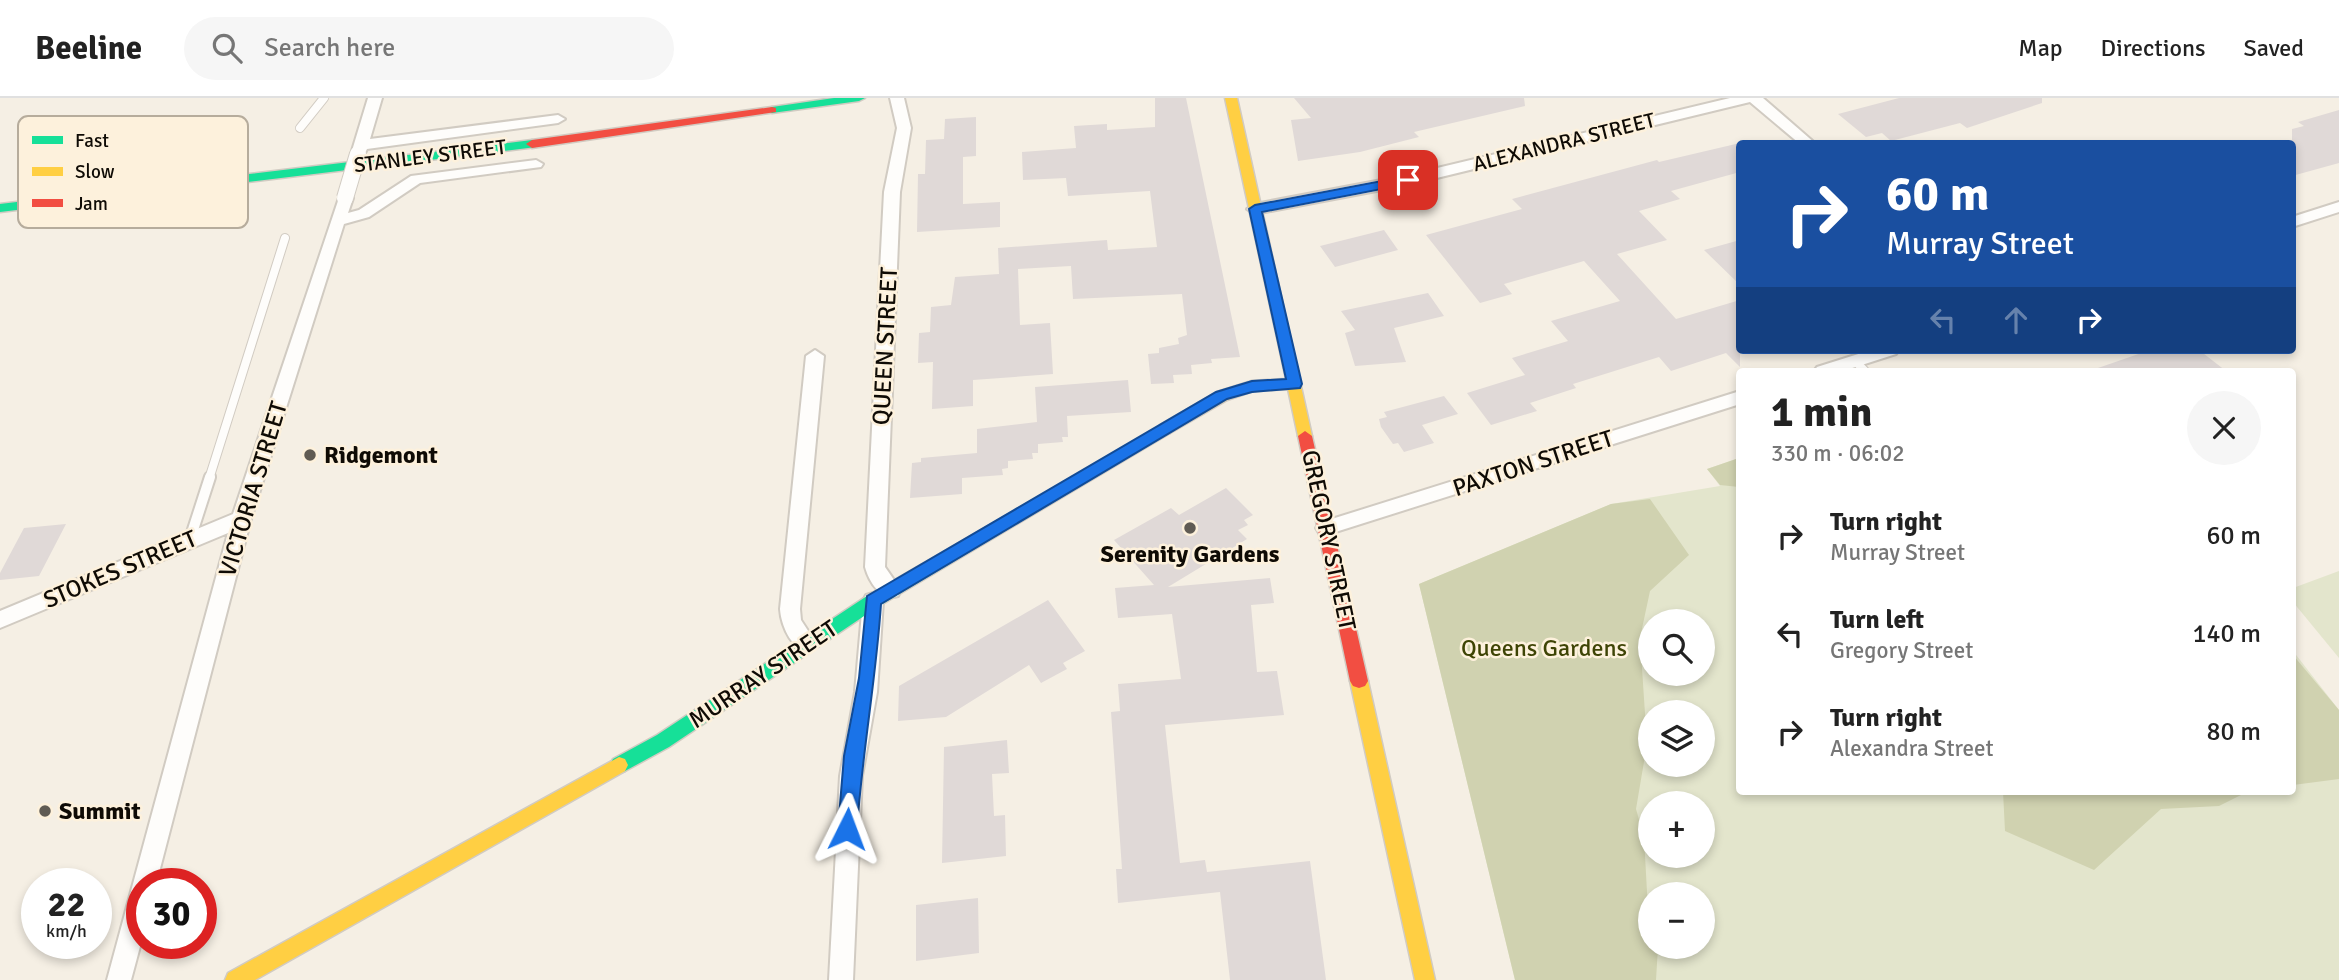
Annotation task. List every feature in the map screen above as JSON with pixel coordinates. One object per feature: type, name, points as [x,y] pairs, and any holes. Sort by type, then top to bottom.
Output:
[{"type":"street","name":"VICTORIA STREET","points":[[148,868],[241,519],[339,220],[374,98]]},
{"type":"street","name":"STANLEY STREET","points":[[248,178],[486,150],[859,98]]},
{"type":"street","name":"QUEEN STREET","points":[[882,596],[875,567],[892,192],[904,128],[897,98]]},
{"type":"street","name":"ALEXANDRA STREET","points":[[1255,209],[1408,180],[1748,98]]},
{"type":"street","points":[[1754,98],[1804,140]]},
{"type":"street","name":"GREGORY STREET","points":[[1231,99],[1425,980]]},
{"type":"street","name":"STANLEY STREET","points":[[359,150],[558,120]]},
{"type":"street","name":"STANLEY STREET","points":[[339,220],[364,214],[416,179],[536,163]]},
{"type":"street","name":"STANLEY STREET","points":[[0,208],[18,206]]},
{"type":"street","points":[[2296,221],[2339,207]]},
{"type":"street","points":[[1860,366],[1882,354]]},
{"type":"street","points":[[806,643],[791,622],[790,609],[815,356]]},
{"type":"street","name":"MURRAY STREET","points":[[235,980],[663,741],[806,643],[882,596],[1222,396],[1252,386],[1295,384]]},
{"type":"street","name":"PAXTON STREET","points":[[1326,528],[1736,398]]},
{"type":"street","name":"STOKES STREET","points":[[0,620],[241,519]]},
{"type":"street","points":[[841,980],[851,776],[882,596]]},
{"type":"street","points":[[118,980],[126,951]]},
{"type":"lane","points":[[300,128],[324,98]]},
{"type":"lane","points":[[190,539],[285,238]]},
{"type":"green space","name":"Queens Gardens","points":[[1736,459],[1736,795],[2296,795],[2296,655],[2339,710],[2339,980],[1515,980],[1419,584],[1611,504],[1720,486],[1707,469]]},
{"type":"green space","points":[[1736,459],[1736,487],[1720,485],[1707,469]]},
{"type":"green space","points":[[1650,499],[1689,555],[1650,591],[1646,609],[1638,609],[1638,686],[1643,686],[1644,700],[1638,700],[1638,777],[1641,777],[1636,809],[1638,868],[1646,868],[1646,882],[1638,882],[1638,959],[1657,959],[1656,980],[1515,980],[1419,584],[1611,504]]},
{"type":"green space","points":[[2339,571],[2339,658],[2296,606],[2296,587]]},
{"type":"green space","points":[[2296,659],[2339,710],[2339,779],[2296,785]]},
{"type":"green space","points":[[2003,795],[2241,795],[2219,806],[2161,809],[2094,870],[2005,831]]},
{"type":"building","points":[[1155,98],[1186,98],[1240,357],[1211,359],[1212,363],[1191,365],[1192,374],[1173,375],[1174,383],[1151,384],[1148,354],[1159,353],[1159,348],[1179,344],[1178,338],[1187,335],[1182,294],[1073,299],[1071,266],[1018,269],[1020,325],[1050,323],[1053,374],[973,380],[973,406],[932,409],[933,362],[918,363],[919,333],[930,332],[931,307],[951,305],[955,277],[999,274],[998,248],[1107,240],[1108,250],[1157,247],[1150,191],[1068,196],[1066,178],[1023,180],[1022,152],[1076,148],[1074,126],[1107,124],[1107,130],[1155,127]]},
{"type":"building","points":[[1294,98],[1524,98],[1525,106],[1414,132],[1419,137],[1360,152],[1298,161],[1291,120],[1311,118]]},
{"type":"building","points":[[1899,98],[2042,98],[2042,103],[1967,128],[1960,123],[1895,140],[1890,140],[1882,133],[1866,137],[1838,114]]},
{"type":"building","points":[[2339,110],[2339,163],[2296,175],[2296,140],[2292,140],[2292,129],[2304,126],[2298,122]]},
{"type":"building","points":[[976,117],[976,156],[963,157],[963,204],[1000,202],[1000,227],[917,232],[918,174],[925,174],[926,140],[944,139],[945,119]]},
{"type":"building","points":[[1736,144],[1736,173],[1671,191],[1680,199],[1639,211],[1667,240],[1617,254],[1676,319],[1736,301],[1736,354],[1740,354],[1740,367],[1726,353],[1671,371],[1659,357],[1573,384],[1576,388],[1530,403],[1537,411],[1491,425],[1467,393],[1525,375],[1512,358],[1568,341],[1551,321],[1620,301],[1584,261],[1504,284],[1512,294],[1480,303],[1426,235],[1522,209],[1512,199],[1657,160],[1659,162]]},
{"type":"building","points":[[1384,230],[1398,250],[1335,267],[1320,246]]},
{"type":"building","points":[[1736,241],[1736,281],[1704,250]]},
{"type":"building","points":[[1428,293],[1444,316],[1394,328],[1406,362],[1355,366],[1345,333],[1355,330],[1341,311]]},
{"type":"building","points":[[2138,354],[2204,354],[2222,368],[2098,368]]},
{"type":"building","points":[[1128,380],[1131,412],[1067,416],[1068,437],[1062,437],[1063,442],[1038,444],[1038,453],[1032,453],[1033,459],[1008,461],[1008,468],[1002,469],[1003,475],[962,478],[962,494],[910,498],[912,463],[921,462],[921,458],[977,453],[977,429],[1037,422],[1035,387]]},
{"type":"building","points":[[1444,396],[1458,414],[1422,425],[1434,443],[1404,452],[1398,443],[1393,444],[1381,427],[1379,419],[1387,417],[1384,412]]},
{"type":"building","points":[[1226,488],[1253,515],[1244,520],[1248,525],[1238,530],[1247,539],[1168,587],[1270,578],[1274,603],[1251,605],[1257,672],[1277,671],[1284,715],[1165,725],[1180,863],[1205,860],[1207,872],[1310,861],[1326,980],[1230,980],[1220,892],[1118,903],[1116,869],[1122,869],[1111,712],[1120,711],[1118,684],[1181,679],[1172,614],[1118,618],[1115,588],[1154,585],[1114,540],[1171,508],[1179,515]]},
{"type":"building","points":[[66,524],[39,576],[0,580],[0,573],[24,528]]},
{"type":"building","points":[[1048,600],[1085,651],[1063,663],[1067,669],[1041,683],[1029,665],[946,717],[898,721],[899,686]]},
{"type":"building","points":[[1007,740],[1009,773],[992,774],[994,816],[1005,815],[1006,856],[942,863],[944,747]]},
{"type":"building","points":[[978,898],[979,953],[916,961],[916,905]]},
{"type":"traffic: fast","points":[[772,110],[859,98]]},
{"type":"traffic: fast","points":[[248,178],[532,144]]},
{"type":"traffic: fast","points":[[0,208],[18,206]]},
{"type":"traffic: fast","points":[[619,765],[663,741],[873,601],[1165,429]]},
{"type":"traffic: slow","points":[[1231,98],[1305,436]]},
{"type":"traffic: slow","points":[[1165,429],[1222,396],[1252,386],[1295,384]]},
{"type":"traffic: slow","points":[[1359,681],[1425,980]]},
{"type":"traffic: slow","points":[[235,980],[619,765]]},
{"type":"traffic: jam","points":[[532,144],[772,110]]},
{"type":"traffic: jam","points":[[1305,436],[1359,681]]},
{"type":"place","name":"Ridgemont","points":[[310,455]]},
{"type":"place","name":"Serenity Gardens","points":[[1190,528]]},
{"type":"place","name":"Summit","points":[[45,811]]},
{"type":"route","points":[[847,829],[853,756],[866,692],[873,601],[1222,396],[1252,386],[1295,384],[1255,209],[1408,180]]}]
